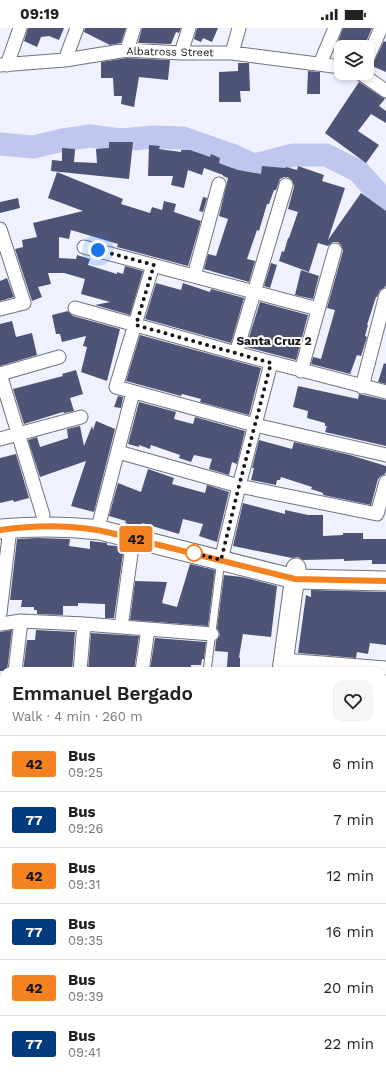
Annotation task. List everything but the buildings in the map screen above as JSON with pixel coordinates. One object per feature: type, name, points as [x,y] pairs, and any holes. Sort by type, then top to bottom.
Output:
[{"type":"street","points":[[3,65],[20,28]]},
{"type":"street","points":[[65,60],[77,28]]},
{"type":"street","points":[[127,50],[134,28]]},
{"type":"street","points":[[181,53],[189,28]]},
{"type":"street","points":[[232,53],[239,28]]},
{"type":"street","points":[[320,64],[335,28]]},
{"type":"street","points":[[374,44],[381,28]]},
{"type":"street","name":"Albatross Street","points":[[3,65],[65,60],[127,50],[181,53],[232,53],[334,66]]},
{"type":"street","points":[[371,80],[386,91]]},
{"type":"street","points":[[194,276],[219,184]]},
{"type":"street","points":[[236,353],[286,185]]},
{"type":"street","points":[[0,229],[24,303],[0,309]]},
{"type":"street","points":[[84,247],[318,309]]},
{"type":"street","points":[[301,370],[335,250]]},
{"type":"street","points":[[154,265],[116,387],[256,425],[386,455]]},
{"type":"street","points":[[362,387],[386,295]]},
{"type":"street","points":[[75,308],[271,363],[386,392]]},
{"type":"street","points":[[43,515],[0,374],[59,358]]},
{"type":"street","points":[[222,556],[271,363]]},
{"type":"street","points":[[100,520],[133,392]]},
{"type":"street","points":[[0,439],[81,417]]},
{"type":"street","points":[[118,452],[239,486],[377,514],[386,482]]},
{"type":"street","points":[[3,525],[43,515],[64,515],[100,520],[222,556],[295,574],[386,581]]},
{"type":"street","points":[[3,525],[100,530],[133,539],[222,556]]},
{"type":"street","points":[[0,613],[3,525]]},
{"type":"street","points":[[121,627],[133,539]]},
{"type":"street","points":[[295,574],[312,570],[386,570]]},
{"type":"street","points":[[295,574],[283,665],[320,667]]},
{"type":"street","points":[[0,624],[21,621],[84,624],[212,634]]},
{"type":"street","points":[[15,667],[21,621]]},
{"type":"street","points":[[80,667],[84,624]]},
{"type":"street","points":[[143,667],[148,629]]},
{"type":"lane","points":[[208,667],[222,556]]},
{"type":"waterway","points":[[0,144],[33,147],[90,136],[120,140],[154,137],[183,138],[232,155],[254,165],[293,155],[326,155],[358,171],[386,202]]},
{"type":"bus line","name":"42","points":[[0,530],[45,526],[65,526],[100,530],[295,579],[330,581],[386,581]]},
{"type":"district","name":"Santa Cruz 2","points":[[274,341]]},
{"type":"route","points":[[98,250],[154,265],[136,325],[271,363],[221,560],[194,553]]}]
